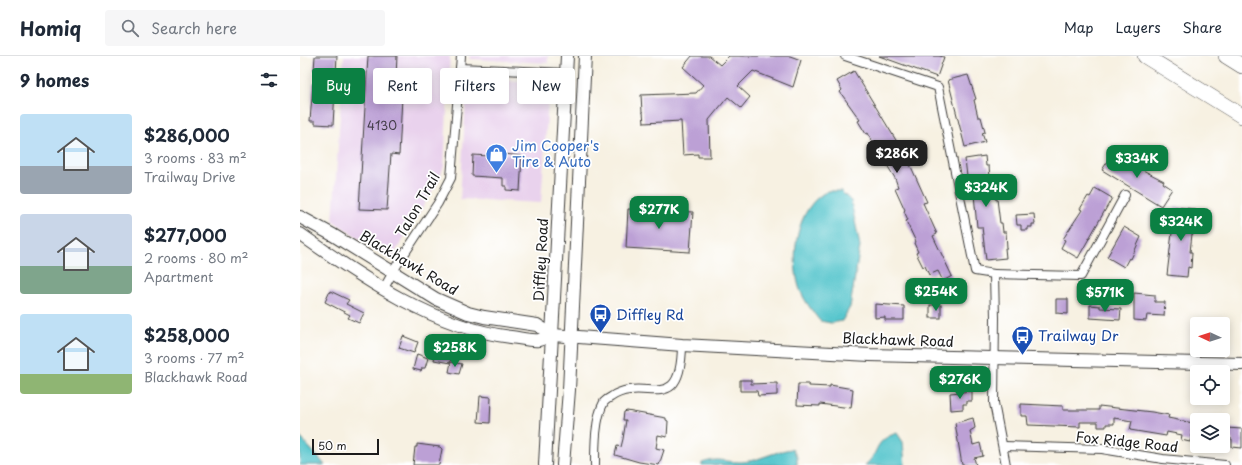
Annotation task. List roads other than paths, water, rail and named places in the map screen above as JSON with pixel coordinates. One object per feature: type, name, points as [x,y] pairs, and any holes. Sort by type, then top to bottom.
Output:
[{"type":"highway","points":[[1132,56],[1177,76]]},
{"type":"highway","points":[[1145,56],[1242,116]]},
{"type":"highway","points":[[1226,56],[1242,66]]},
{"type":"street","name":"Talon Trail","points":[[460,68],[461,56]]},
{"type":"street","name":"Diffley Road","points":[[566,68],[567,56]]},
{"type":"street","points":[[563,465],[572,336],[585,56]]},
{"type":"street","points":[[845,56],[938,87],[975,271],[994,274],[1081,276],[1125,195]]},
{"type":"street","name":"Talon Trail","points":[[384,288],[438,203],[451,178],[457,104]]},
{"type":"street","name":"Diffley Road","points":[[545,465],[564,104]]},
{"type":"street","name":"Blackhawk Road","points":[[300,217],[333,235],[436,299],[468,313],[504,322],[537,325],[553,335]]},
{"type":"street","name":"Blackhawk Road","points":[[300,234],[384,288],[430,313],[463,327],[480,332],[535,340],[553,335],[682,345],[870,355],[1242,364]]},
{"type":"street","points":[[994,274],[994,403],[1006,465]]},
{"type":"street","points":[[595,465],[596,429],[604,401],[620,391],[661,390],[675,383],[682,366],[682,345]]},
{"type":"street","name":"Fox Ridge Road","points":[[1003,446],[1102,449],[1163,459],[1225,465]]},
{"type":"water","points":[[828,191],[841,191],[851,201],[860,246],[850,307],[842,321],[831,323],[820,321],[805,300],[799,287],[795,261],[798,233],[802,220],[817,198]]},
{"type":"water","points":[[897,433],[903,442],[905,465],[865,465],[873,456],[880,443],[889,436]]},
{"type":"water","points":[[300,437],[325,465],[300,465]]},
{"type":"water","points":[[792,449],[797,457],[797,465],[702,465],[702,463],[713,460],[746,462]]},
{"type":"place","name":"Jim Cooper's Tire & Auto","points":[[496,174]]},
{"type":"place","name":"Diffley Rd","points":[[600,334]]},
{"type":"place","name":"Trailway Dr","points":[[1022,356]]}]
